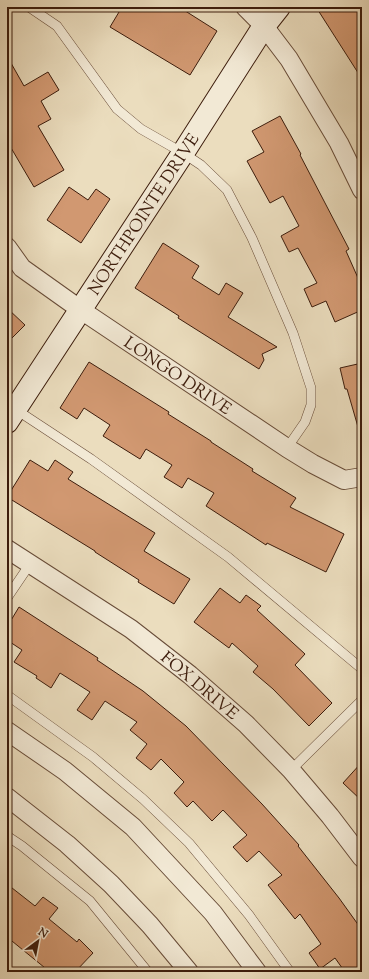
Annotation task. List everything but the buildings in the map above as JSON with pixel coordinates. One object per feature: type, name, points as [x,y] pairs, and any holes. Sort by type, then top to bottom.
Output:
[{"type":"street","points":[[245,7],[264,26],[293,65],[339,143],[362,190]]},
{"type":"street","name":"NORTHPOINTE DRIVE","points":[[10,412],[81,310],[264,26],[279,7]]},
{"type":"street","name":"LONGO DRIVE","points":[[7,247],[22,268],[81,310],[287,448],[313,464],[344,480],[362,477]]},
{"type":"street","name":"FOX DRIVE","points":[[7,549],[131,628],[190,675],[246,724],[291,770],[330,816],[362,858]]},
{"type":"street","points":[[7,732],[65,771],[133,827],[213,913],[257,972]]},
{"type":"street","points":[[7,797],[67,844],[111,884],[150,925],[189,972]]},
{"type":"lane","points":[[29,7],[57,26],[117,109],[141,129],[201,165],[227,190],[252,238],[293,333],[311,388],[311,405],[305,422],[287,448]]},
{"type":"lane","points":[[10,412],[91,459],[228,557],[362,669]]},
{"type":"lane","points":[[7,598],[30,564]]},
{"type":"lane","points":[[7,694],[93,757],[143,799],[189,843],[249,914],[290,972]]},
{"type":"lane","points":[[291,770],[362,700]]},
{"type":"lane","points":[[7,836],[22,846],[90,901],[148,972]]}]
